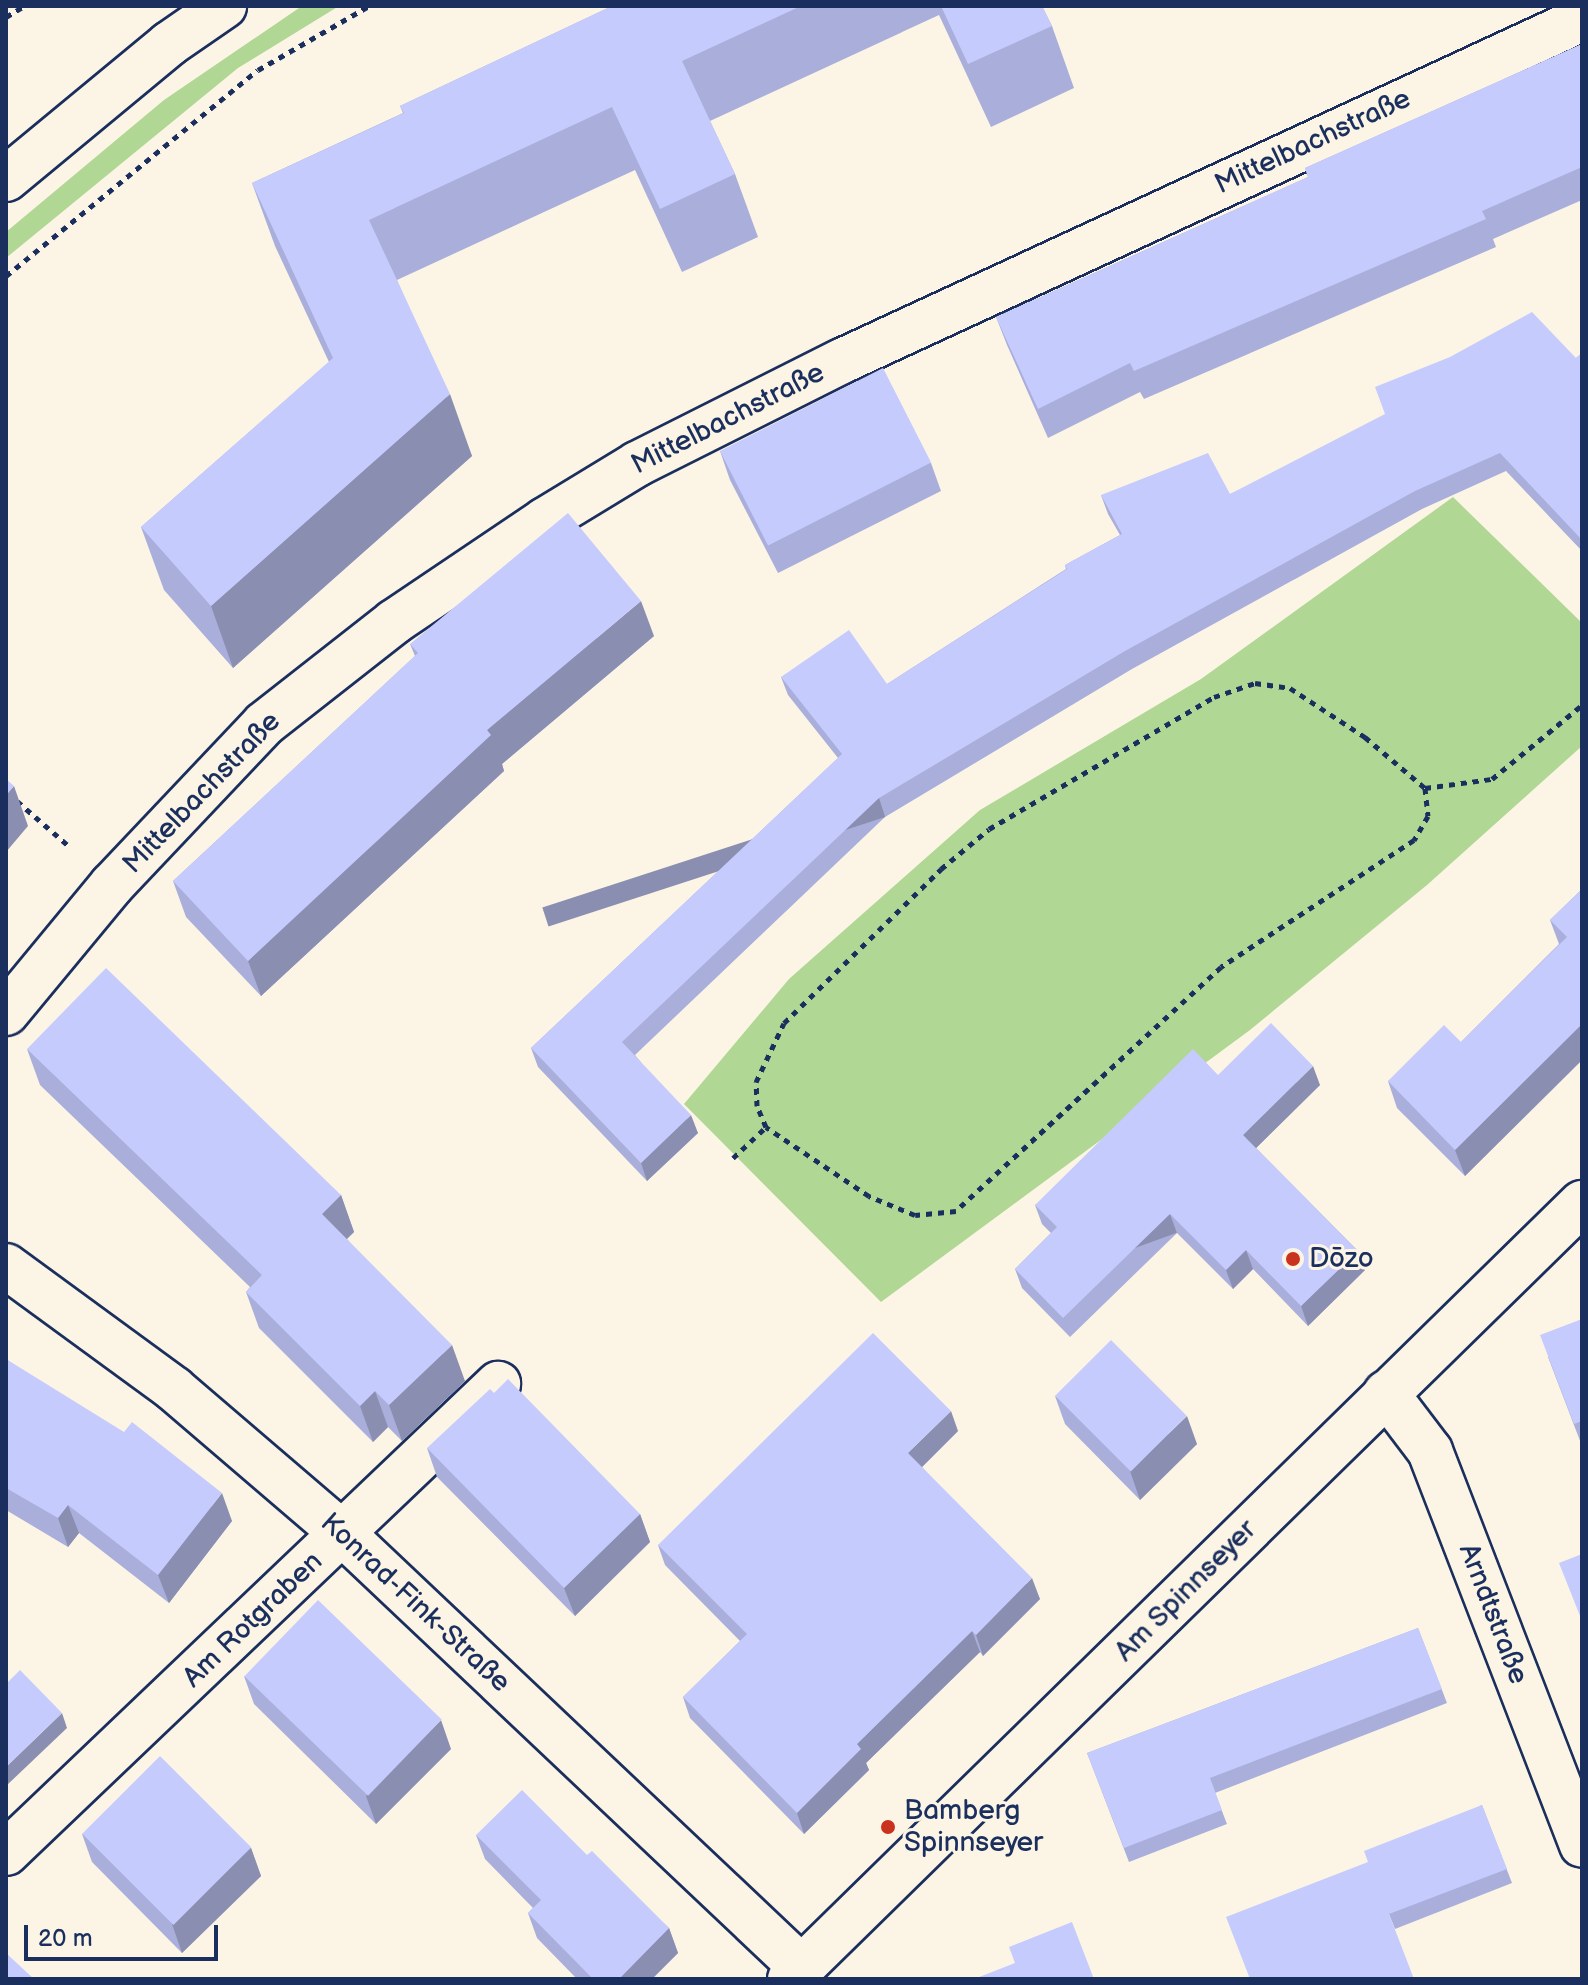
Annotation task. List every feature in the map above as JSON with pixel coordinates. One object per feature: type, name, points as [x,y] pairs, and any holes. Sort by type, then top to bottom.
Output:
[{"type":"street","points":[[6,179],[169,44],[224,6]]},
{"type":"street","name":"Mittelbachstraße","points":[[6,1013],[112,885],[264,724],[394,622],[637,464],[842,361],[1582,19]]},
{"type":"street","name":"Am Spinnseyer","points":[[796,1973],[1582,1203]]},
{"type":"street","name":"Konrad-Fink-Straße","points":[[6,1266],[174,1389],[343,1534],[796,1973]]},
{"type":"street","name":"Am Rotgraben","points":[[6,1853],[498,1384]]},
{"type":"street","name":"Arndtstraße","points":[[1386,1393],[1430,1451],[1582,1845]]},
{"type":"path","points":[[6,17],[24,6]]},
{"type":"path","points":[[6,276],[258,70],[369,6]]},
{"type":"path","points":[[1255,683],[1290,688],[1365,737],[1425,788],[1428,816],[1414,840],[1221,967],[956,1211],[915,1215],[869,1196],[766,1127],[757,1106],[756,1082],[784,1023],[941,869],[989,829],[1214,697],[1255,683]]},
{"type":"path","points":[[1425,788],[1492,779],[1582,705]]},
{"type":"path","points":[[6,792],[112,885]]},
{"type":"path","points":[[733,1158],[766,1127]]},
{"type":"green space","points":[[302,6],[339,6],[238,68],[6,258],[6,232],[164,100]]},
{"type":"green space","points":[[1453,497],[1582,623],[1582,746],[1427,885],[1250,1030],[881,1302],[684,1104],[789,979],[980,810],[1201,679]]},
{"type":"building","points":[[612,6],[801,6],[682,61],[735,174],[660,209],[612,107],[369,220],[450,394],[211,606],[141,527],[333,358],[252,183],[404,113],[400,106]]},
{"type":"building","points":[[941,6],[1042,6],[1052,26],[968,64]]},
{"type":"building","points":[[1582,44],[1582,167],[1482,211],[1486,219],[1134,371],[1130,363],[1038,409],[996,317],[1308,177],[1305,168]]},
{"type":"building","points":[[1532,312],[1576,358],[1582,353],[1582,540],[1500,453],[1415,491],[1125,651],[879,798],[622,1042],[691,1115],[641,1163],[531,1048],[842,754],[781,677],[849,630],[887,684],[1067,569],[1065,565],[1122,534],[1101,495],[1208,453],[1230,494],[1385,414],[1375,387],[1450,357]]},
{"type":"building","points":[[883,368],[931,462],[768,546],[720,451]]},
{"type":"building","points":[[568,513],[641,601],[487,730],[491,735],[248,961],[173,881],[418,653],[410,644]]},
{"type":"building","points":[[6,779],[14,786],[6,795]]},
{"type":"building","points":[[1582,889],[1582,1024],[1455,1150],[1388,1081],[1444,1025],[1461,1042],[1567,937],[1550,920]]},
{"type":"building","points":[[106,968],[341,1195],[322,1214],[452,1345],[389,1405],[375,1391],[360,1406],[246,1292],[262,1275],[27,1049]]},
{"type":"building","points":[[1271,1023],[1313,1066],[1243,1135],[1358,1251],[1301,1306],[1246,1250],[1226,1270],[1170,1214],[1063,1318],[1015,1269],[1057,1227],[1035,1205],[1193,1049],[1218,1075]]},
{"type":"building","points":[[1582,1319],[1582,1421],[1574,1424],[1540,1335]]},
{"type":"building","points":[[873,1333],[951,1411],[908,1453],[1032,1578],[976,1635],[972,1631],[857,1744],[861,1749],[797,1813],[683,1697],[747,1634],[658,1545]]},
{"type":"building","points":[[1111,1340],[1187,1416],[1131,1472],[1055,1396]]},
{"type":"building","points":[[6,1359],[124,1432],[132,1422],[222,1493],[158,1575],[68,1505],[58,1518],[6,1488]]},
{"type":"building","points":[[508,1379],[640,1514],[564,1588],[427,1448],[490,1389],[494,1393]]},
{"type":"building","points":[[1582,1554],[1582,1621],[1559,1563]]},
{"type":"building","points":[[318,1600],[442,1719],[368,1796],[244,1676]]},
{"type":"building","points":[[1418,1628],[1442,1689],[1210,1778],[1222,1810],[1124,1848],[1087,1753]]},
{"type":"building","points":[[20,1670],[62,1713],[6,1767],[6,1684]]},
{"type":"building","points":[[160,1756],[251,1847],[173,1925],[82,1834]]},
{"type":"building","points":[[522,1790],[587,1855],[592,1851],[669,1928],[619,1979],[593,1979],[528,1913],[541,1900],[476,1835]]},
{"type":"building","points":[[1482,1805],[1507,1869],[1389,1914],[1414,1979],[1250,1979],[1226,1917],[1368,1862],[1364,1851]]},
{"type":"building","points":[[1072,1922],[1094,1979],[974,1979],[1015,1963],[1009,1947]]},
{"type":"building","points":[[6,1953],[34,1979],[6,1979]]},
{"type":"place","name":"Dōzo","points":[[1293,1259]]},
{"type":"place","name":"Bamberg Spinnseyer","points":[[888,1827]]}]
